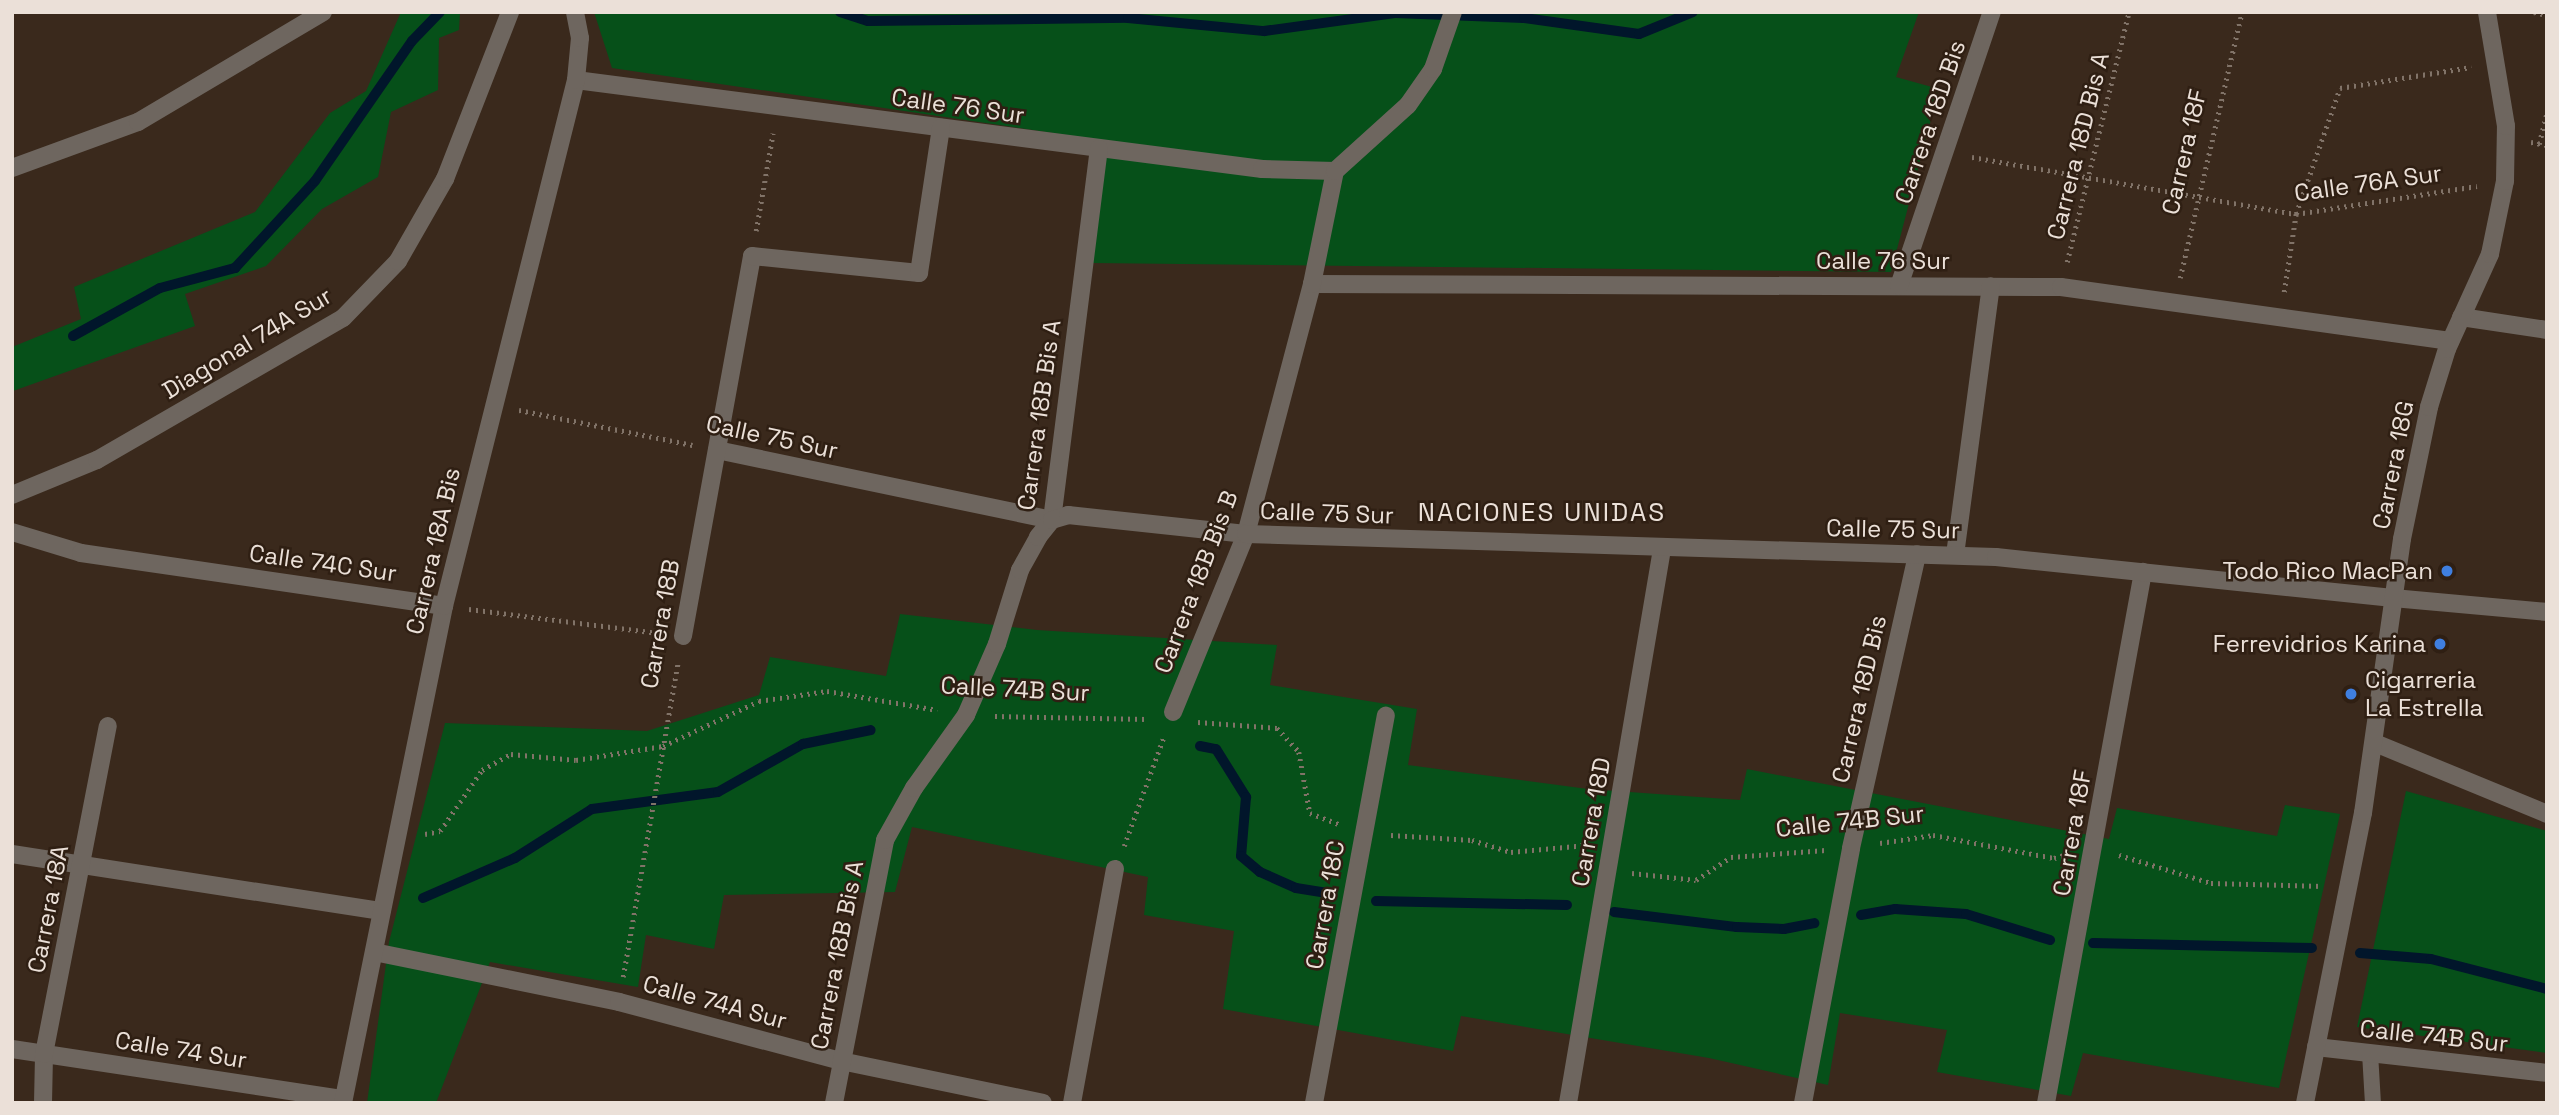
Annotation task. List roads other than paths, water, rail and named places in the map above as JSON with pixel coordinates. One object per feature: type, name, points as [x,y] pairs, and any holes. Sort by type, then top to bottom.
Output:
[{"type":"street","points":[[12,168],[138,122],[323,12]]},
{"type":"street","name":"Diagonal 74A Sur","points":[[12,495],[97,460],[343,318],[398,261],[445,179],[510,12]]},
{"type":"street","points":[[1335,171],[1408,104],[1433,69],[1453,12]]},
{"type":"street","name":"Carrera 18D Bis","points":[[1899,286],[1947,152],[1992,12]]},
{"type":"street","name":"Carrera 18G","points":[[2305,1103],[2375,743],[2393,598],[2433,388],[2450,341],[2490,254],[2505,181],[2506,126],[2487,12]]},
{"type":"street","name":"Carrera 18A Bis","points":[[343,1101],[444,606],[576,80],[580,38],[575,14]]},
{"type":"street","name":"Calle 76 Sur","points":[[576,80],[1262,169],[1335,171]]},
{"type":"street","name":"Carrera 18B","points":[[683,636],[752,256],[919,274],[941,128]]},
{"type":"street","name":"Carrera 18B Bis A","points":[[834,1103],[885,840],[914,788],[966,715],[987,669],[1020,570],[1052,520],[1099,149]]},
{"type":"street","name":"Carrera 18B Bis B","points":[[1171,716],[1246,534],[1312,284],[1335,171]]},
{"type":"street","name":"Calle 76 Sur","points":[[1312,284],[2061,287],[2450,341]]},
{"type":"street","points":[[1955,555],[1991,286]]},
{"type":"street","points":[[2461,317],[2547,330]]},
{"type":"street","name":"Calle 75 Sur","points":[[717,450],[1052,520],[1085,513],[1246,534],[1662,549],[1955,555],[2547,612]]},
{"type":"street","name":"Calle 74C Sur","points":[[12,532],[81,553],[444,606]]},
{"type":"street","name":"Carrera 18D","points":[[1567,1103],[1662,549]]},
{"type":"street","name":"Carrera 18D Bis","points":[[1803,1103],[1851,848],[1917,554]]},
{"type":"street","name":"Carrera 18F","points":[[2046,1103],[2095,847],[2143,572]]},
{"type":"street","name":"Carrera 18C","points":[[1314,1103],[1362,833],[1386,716]]},
{"type":"street","name":"Carrera 18A","points":[[43,1103],[44,1054],[108,726]]},
{"type":"street","points":[[2375,743],[2547,814]]},
{"type":"street","points":[[12,854],[382,911]]},
{"type":"street","points":[[1072,1103],[1115,869]]},
{"type":"street","name":"Calle 74A Sur","points":[[373,952],[619,1002],[841,1061],[1043,1103]]},
{"type":"street","name":"Calle 74B Sur","points":[[2316,1047],[2547,1073]]},
{"type":"street","name":"Calle 74 Sur","points":[[12,1049],[343,1101]]},
{"type":"lane","points":[[2370,1054],[2373,1103]]},
{"type":"waterway","points":[[73,336],[160,288],[235,268],[315,181],[412,41],[440,12]]},
{"type":"waterway","points":[[840,12],[868,21],[1128,18],[1264,31],[1395,13],[1524,18],[1639,34],[1693,12]]},
{"type":"waterway","points":[[423,898],[515,858],[592,809],[718,792],[803,744],[871,730]]},
{"type":"waterway","points":[[1200,746],[1216,749],[1246,797],[1241,856],[1260,872],[1296,888],[1326,893]]},
{"type":"waterway","points":[[1376,901],[1567,905]]},
{"type":"waterway","points":[[1861,915],[1895,909],[1966,914],[2050,940]]},
{"type":"waterway","points":[[1614,912],[1737,927],[1784,929],[1814,923]]},
{"type":"waterway","points":[[2093,943],[2312,948]]},
{"type":"waterway","points":[[2360,953],[2431,959],[2547,989]]},
{"type":"place","name":"Todo Rico MacPan","points":[[2447,571]]},
{"type":"place","name":"Ferrevidrios Karina","points":[[2440,644]]},
{"type":"place","name":"Cigarreria La Estrella","points":[[2351,694]]},
{"type":"district","name":"NACIONES UNIDAS","points":[[1542,513]]}]
